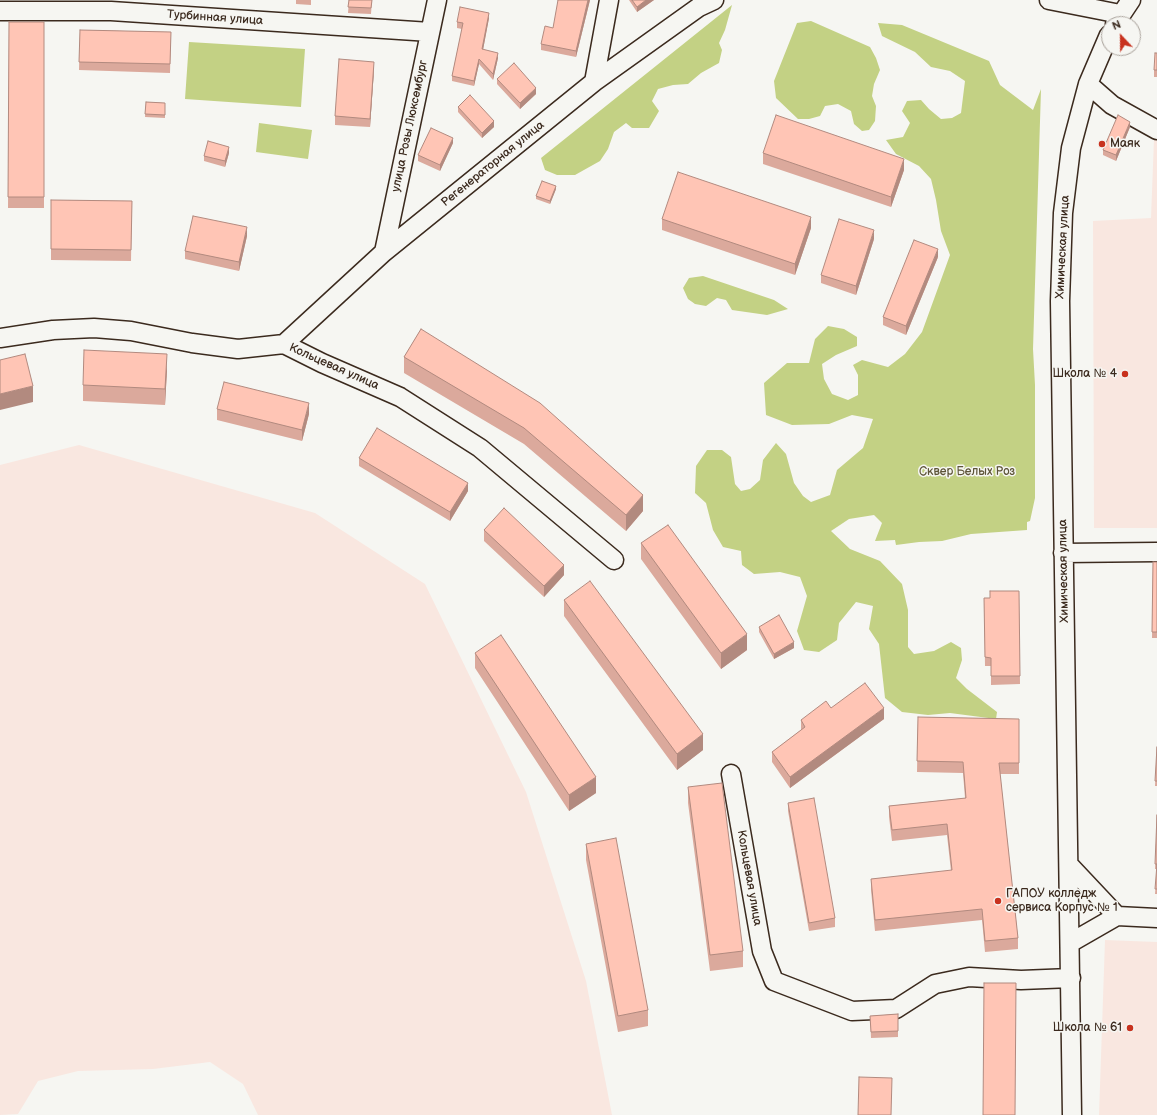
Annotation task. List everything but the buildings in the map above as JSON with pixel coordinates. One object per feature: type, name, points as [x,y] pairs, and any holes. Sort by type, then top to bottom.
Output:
[{"type":"street","name":"улица Розы Люксембург","points":[[384,252],[437,0]]},
{"type":"street","points":[[594,82],[609,0]]},
{"type":"street","name":"Регенераторная улица","points":[[284,344],[384,252],[594,82],[699,7],[714,0]]},
{"type":"street","points":[[1049,0],[1122,13]]},
{"type":"street","name":"Турбинная улица","points":[[0,12],[111,11],[430,32]]},
{"type":"street","name":"Химическая улица","points":[[1072,1115],[1060,301],[1063,213],[1071,148],[1088,84],[1101,54]]},
{"type":"street","points":[[1088,84],[1112,105],[1157,130]]},
{"type":"street","name":"Кольцевая улица","points":[[0,338],[53,330],[94,328],[131,331],[192,343],[238,349],[284,344],[322,363],[400,396],[480,448],[614,560]]},
{"type":"street","points":[[1063,553],[1157,552]]},
{"type":"street","name":"Кольцевая улица","points":[[731,774],[762,951],[774,981],[852,1011],[896,1009],[935,984],[969,977],[1021,980],[1071,978]]},
{"type":"street","points":[[1069,865],[1117,916]]},
{"type":"street","points":[[1070,944],[1117,916],[1157,918]]},
{"type":"shaded area","name":"Школа № 4","points":[[1154,139],[1157,139],[1157,528],[1094,528],[1093,221],[1151,218]]},
{"type":"shaded area","points":[[79,445],[315,513],[425,584],[526,792],[586,981],[612,1115],[258,1115],[243,1084],[210,1062],[153,1069],[78,1071],[38,1081],[18,1114],[0,1115],[0,465]]},
{"type":"shaded area","name":"Школа № 61","points":[[1105,940],[1157,942],[1157,1115],[1099,1115]]},
{"type":"green space","points":[[732,5],[725,30],[719,43],[722,50],[719,63],[701,73],[688,84],[673,85],[658,89],[652,101],[659,111],[649,128],[632,128],[626,123],[614,132],[608,149],[600,161],[575,175],[557,175],[545,170],[541,158]]},
{"type":"green space","points":[[811,21],[870,47],[876,58],[880,70],[874,84],[872,96],[876,106],[875,121],[869,130],[862,131],[854,124],[851,111],[838,104],[825,106],[820,116],[809,119],[798,119],[776,98],[774,81],[797,23]]},
{"type":"green space","name":"Сквер Белых Роз","points":[[878,23],[902,25],[989,61],[1000,85],[1033,110],[1041,89],[1033,349],[1035,385],[1035,498],[1030,521],[1027,522],[1027,530],[971,534],[942,541],[896,545],[895,540],[875,541],[882,523],[874,515],[849,519],[831,531],[850,549],[880,561],[902,584],[908,610],[908,647],[914,654],[934,651],[951,642],[961,648],[962,660],[956,678],[967,689],[997,712],[996,719],[950,713],[928,715],[902,712],[885,698],[879,644],[869,629],[873,606],[856,602],[839,623],[837,640],[819,652],[804,650],[797,631],[807,596],[800,577],[780,572],[754,574],[742,565],[741,551],[723,547],[713,530],[706,503],[695,493],[696,466],[707,450],[722,450],[731,457],[735,484],[741,491],[750,489],[760,480],[763,460],[776,443],[786,454],[794,483],[803,496],[811,502],[830,495],[837,470],[863,448],[873,419],[852,415],[829,424],[792,425],[766,415],[764,383],[787,363],[809,363],[815,339],[828,326],[844,329],[857,337],[857,346],[836,355],[822,364],[824,379],[832,394],[848,400],[858,395],[858,375],[853,365],[862,360],[888,367],[905,354],[922,332],[950,255],[941,231],[931,179],[919,166],[896,154],[886,140],[903,137],[910,123],[902,111],[907,101],[921,100],[941,119],[952,118],[961,113],[965,81],[950,71],[931,67],[915,52],[882,36]]},
{"type":"green space","points":[[189,42],[305,49],[301,107],[185,99]]},
{"type":"green space","points":[[259,123],[312,130],[308,159],[256,152]]},
{"type":"green space","points":[[703,276],[774,300],[788,309],[767,315],[732,310],[726,300],[717,298],[706,306],[695,304],[688,299],[683,288],[689,278]]},
{"type":"place","name":"Маяк","points":[[1102,144]]},
{"type":"place","name":"Школа № 4","points":[[1125,374]]},
{"type":"place","name":"ГАПОУ колледж сервиса Корпус № 1","points":[[998,901]]},
{"type":"place","name":"Школа № 61","points":[[1130,1028]]}]
